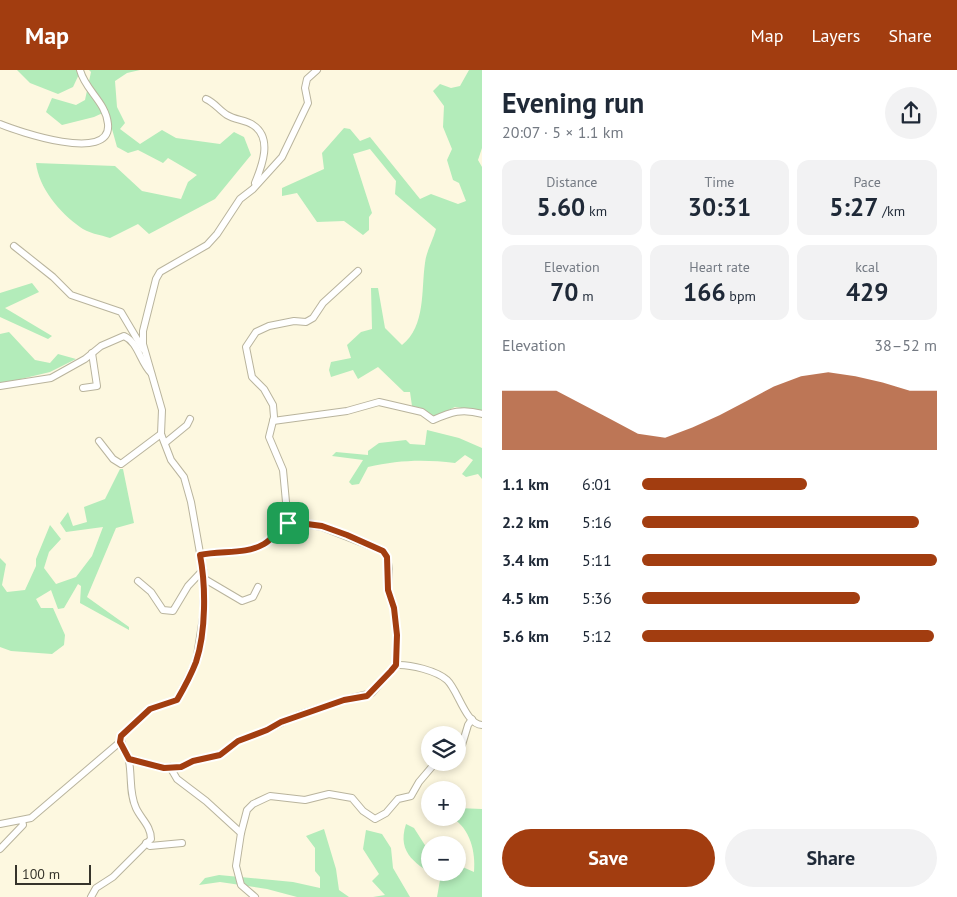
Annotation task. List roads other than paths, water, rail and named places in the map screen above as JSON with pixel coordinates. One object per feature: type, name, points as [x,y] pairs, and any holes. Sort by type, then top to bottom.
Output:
[{"type":"street","points":[[0,124],[24,134],[51,140],[85,143],[100,140],[107,134],[108,124],[102,103],[80,70]]},
{"type":"street","points":[[91,897],[96,888],[112,876],[151,839],[151,832],[135,807],[129,759],[120,742],[121,736],[150,709],[177,700],[196,662],[203,618],[203,570],[184,477],[171,460],[164,444],[161,434],[162,410],[143,344],[143,331],[156,279],[169,266],[207,244],[217,234],[240,199],[253,189],[282,156],[294,135],[308,103],[305,88],[307,79],[317,70]]},
{"type":"street","points":[[206,99],[215,103],[228,116],[253,125],[263,139],[265,148],[253,189]]},
{"type":"street","points":[[14,246],[53,277],[71,295],[120,312],[148,359]]},
{"type":"street","points":[[288,523],[283,470],[269,437],[273,421],[273,405],[264,389],[252,377],[246,347],[248,341],[256,332],[269,326],[294,321],[306,322],[313,318],[323,303],[358,271]]},
{"type":"street","points":[[0,386],[51,378],[101,346],[124,336],[133,342],[146,368],[152,374]]},
{"type":"street","points":[[83,388],[97,386],[92,374],[92,353]]},
{"type":"street","points":[[273,421],[347,411],[379,402],[422,412],[433,420],[447,412],[460,411],[482,414]]},
{"type":"street","points":[[164,444],[187,425],[190,419]]},
{"type":"street","points":[[100,442],[113,459],[121,464],[161,434]]},
{"type":"street","points":[[129,759],[170,768],[181,767],[193,761],[220,755],[238,741],[298,715],[344,700],[367,696],[376,689],[396,665],[395,617],[388,590],[387,557],[383,551],[322,526],[292,522],[288,523],[263,545],[249,550],[215,551],[200,555]]},
{"type":"street","points":[[138,581],[151,592],[163,610],[173,611],[188,586],[203,570]]},
{"type":"street","points":[[203,578],[242,601],[253,597],[258,587]]},
{"type":"street","points":[[396,665],[421,670],[446,679],[472,720],[482,725]]},
{"type":"street","points":[[466,732],[472,720]]},
{"type":"street","points":[[0,824],[31,818],[120,742]]},
{"type":"street","points":[[170,768],[176,779],[206,801],[241,833]]},
{"type":"street","points":[[255,897],[241,885],[236,866],[247,810],[253,804],[270,796],[305,800],[330,794],[352,798],[363,811],[375,819],[380,818],[398,799],[412,796],[429,771]]},
{"type":"street","points":[[0,849],[20,831],[23,825],[22,820]]},
{"type":"street","points":[[146,843],[150,846],[182,843]]}]
